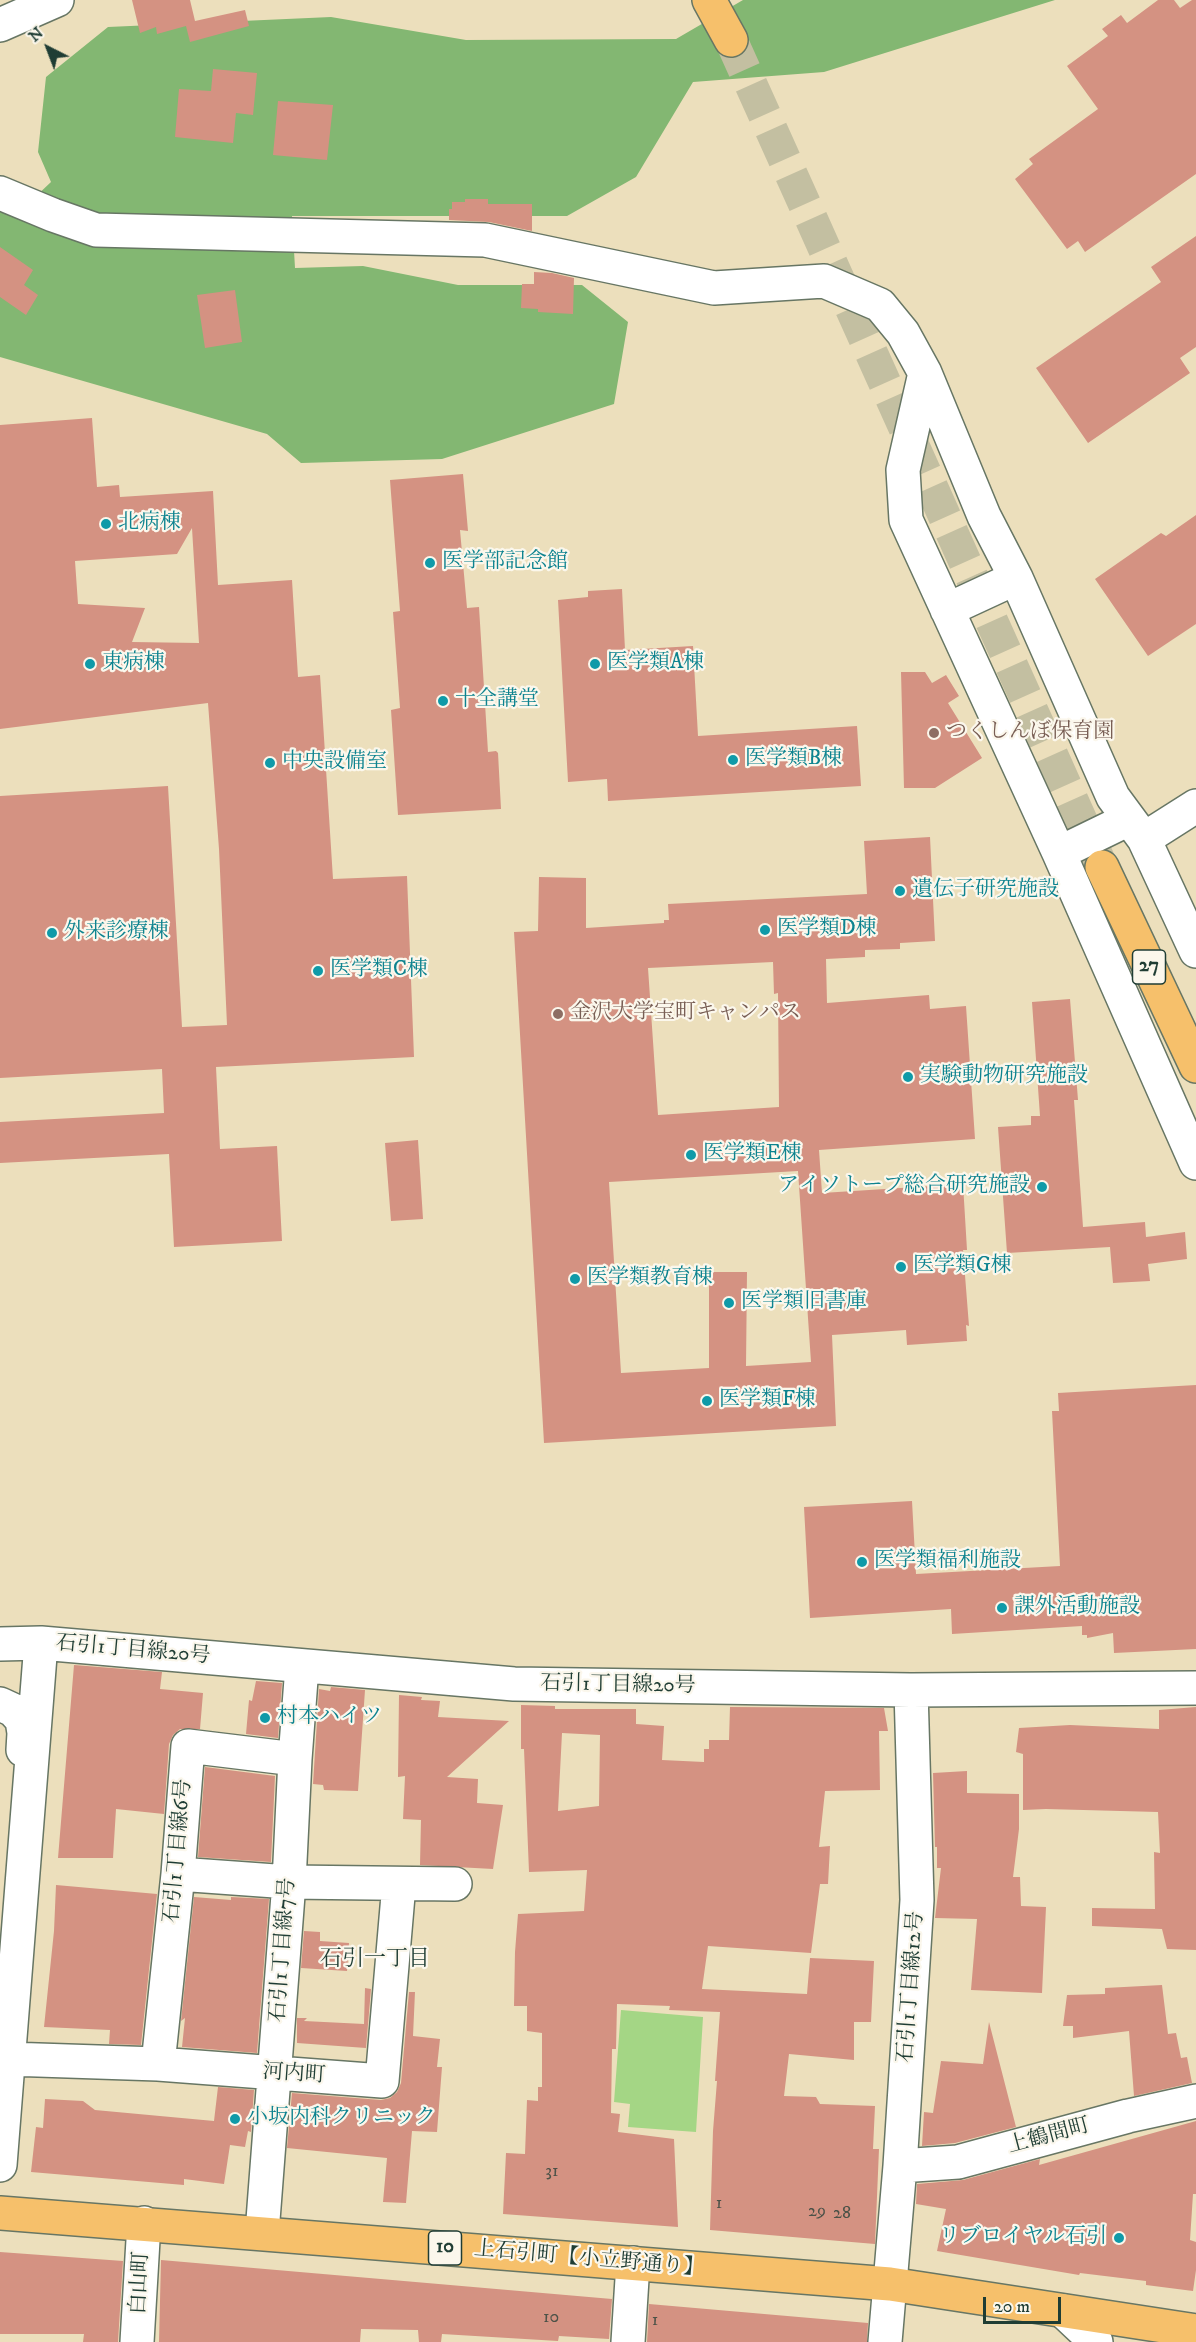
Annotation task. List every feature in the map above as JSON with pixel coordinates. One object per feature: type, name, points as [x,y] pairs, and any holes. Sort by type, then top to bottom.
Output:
[{"type":"main road","points":[[709,0],[731,40]]},
{"type":"main road","name":"27","points":[[1102,867],[1196,1066]]},
{"type":"main road","name":"上石引町【小立野通り】","points":[[0,2213],[890,2284]]},
{"type":"main road","name":"10","points":[[890,2284],[1196,2331]]},
{"type":"street","points":[[0,25],[57,0]]},
{"type":"street","points":[[0,194],[52,216],[96,230],[485,240],[714,288],[824,281],[880,305],[903,333],[925,373],[984,516],[1016,578],[1113,797],[1137,829],[1196,951]]},
{"type":"street","points":[[925,373],[903,470],[906,520],[1059,853],[1196,1163]]},
{"type":"street","points":[[947,610],[1016,578]]},
{"type":"street","points":[[1059,853],[1137,829],[1196,806]]},
{"type":"street","name":"石引1丁目線20号","points":[[0,1644],[41,1643],[514,1684],[912,1690],[1196,1688]]},
{"type":"street","name":"石引1丁目線20号","points":[[0,2165],[4,2049],[41,1643]]},
{"type":"street","name":"石引1丁目線7号","points":[[262,2233],[289,1882],[302,1666]]},
{"type":"street","points":[[0,1685],[15,1690],[36,1712]]},
{"type":"street","name":"石引1丁目線12号","points":[[885,2342],[900,2166],[917,1900],[912,1690]]},
{"type":"street","points":[[0,1704],[9,1706],[17,1713],[22,1720],[24,1733],[4,2049]]},
{"type":"street","name":"石引1丁目線6号","points":[[158,2064],[178,1874],[188,1746],[295,1759]]},
{"type":"street","points":[[178,1874],[289,1882],[455,1884]]},
{"type":"street","name":"河内町","points":[[4,2049],[158,2064],[382,2081],[399,1884]]},
{"type":"street","name":"上鶴間町","points":[[900,2166],[958,2162],[1128,2116],[1196,2101]]},
{"type":"street","name":"白山町","points":[[137,2342],[141,2310],[144,2223]]},
{"type":"street","points":[[628,2342],[633,2263]]},
{"type":"street","points":[[1063,2311],[1096,2342]]},
{"type":"green space","points":[[743,0],[1055,0],[824,72],[693,82],[636,177],[567,216],[292,216],[295,268],[363,266],[458,285],[582,285],[628,322],[614,404],[442,459],[301,463],[267,434],[0,357],[0,212],[14,217],[51,182],[38,152],[46,77],[108,27],[331,17],[466,40],[676,39]]},
{"type":"green space","points":[[621,2010],[703,2017],[696,2132],[628,2127],[630,2104],[614,2102]]},
{"type":"building","points":[[132,0],[190,0],[195,21],[245,10],[249,26],[190,42],[186,26],[157,34],[156,27],[140,33]]},
{"type":"building","points":[[1158,0],[1174,0],[1180,8],[1196,0],[1196,174],[1085,252],[1078,241],[1067,249],[1015,179],[1033,164],[1029,159],[1098,109],[1067,66],[1108,36],[1102,29],[1121,15],[1127,23]]},
{"type":"building","points":[[213,69],[257,73],[253,115],[236,113],[233,143],[175,137],[179,89],[211,91]]},
{"type":"building","points":[[278,101],[333,105],[327,160],[273,155]]},
{"type":"building","points":[[465,199],[488,199],[488,204],[532,204],[532,231],[489,222],[449,220],[449,209],[452,209],[452,202],[465,202]]},
{"type":"building","points":[[1196,236],[1196,347],[1180,358],[1190,373],[1088,443],[1036,368],[1161,282],[1151,267]]},
{"type":"building","points":[[0,247],[33,270],[24,285],[38,295],[26,315],[0,297]]},
{"type":"building","points":[[534,272],[574,278],[573,314],[538,312],[538,309],[521,308],[522,284],[534,284]]},
{"type":"building","points":[[235,290],[242,342],[205,348],[197,295]]},
{"type":"building","points":[[92,418],[97,487],[119,485],[120,497],[213,491],[218,585],[292,580],[298,677],[320,675],[333,879],[407,876],[414,1057],[216,1067],[220,1149],[277,1146],[282,1241],[174,1247],[169,1154],[0,1163],[0,1122],[164,1113],[162,1069],[0,1078],[0,796],[168,786],[182,1027],[227,1025],[219,849],[208,703],[0,729],[0,425]],"holes":[[[192,528],[199,643],[132,642],[145,608],[78,604],[75,561],[177,554]]]},
{"type":"building","points":[[463,474],[468,531],[460,530],[467,608],[479,607],[488,752],[498,753],[501,809],[398,815],[391,710],[400,708],[393,612],[400,611],[390,480]]},
{"type":"building","points":[[1196,515],[1196,624],[1148,656],[1095,579],[1161,533],[1166,536]]},
{"type":"building","points":[[622,589],[625,650],[693,646],[698,736],[857,726],[861,786],[608,801],[607,779],[568,782],[558,600],[588,597],[588,591]]},
{"type":"building","name":"つくしんぼ保育園","points":[[901,672],[925,672],[932,683],[946,675],[959,696],[948,703],[982,758],[935,788],[904,788]]},
{"type":"building","points":[[930,837],[935,941],[900,943],[900,949],[865,950],[865,957],[826,959],[827,1003],[929,995],[930,1009],[966,1006],[975,1139],[819,1150],[822,1193],[963,1184],[967,1250],[963,1250],[969,1326],[966,1325],[967,1341],[907,1345],[906,1330],[832,1335],[836,1426],[544,1443],[514,932],[538,931],[539,877],[586,878],[586,928],[664,923],[664,920],[669,920],[668,904],[867,894],[864,841]],"holes":[[[773,962],[774,994],[778,993],[779,1107],[658,1115],[648,968]],[[798,1171],[811,1362],[746,1366],[747,1272],[709,1272],[709,1368],[621,1373],[609,1182]]]},
{"type":"building","points":[[1070,999],[1078,1100],[1074,1100],[1083,1227],[1145,1222],[1146,1237],[1185,1232],[1187,1259],[1148,1264],[1150,1281],[1113,1283],[1110,1247],[1007,1253],[998,1127],[1031,1125],[1031,1116],[1040,1116],[1032,1002]]},
{"type":"building","points":[[418,1140],[423,1219],[391,1221],[385,1143]]},
{"type":"building","points":[[1196,1385],[1196,1649],[1114,1653],[1113,1633],[1087,1638],[1087,1635],[1082,1635],[1082,1626],[952,1634],[951,1609],[810,1618],[804,1507],[912,1501],[916,1574],[1060,1566],[1052,1411],[1059,1411],[1058,1393]]},
{"type":"building","points":[[74,1665],[162,1672],[160,1689],[203,1693],[200,1729],[180,1729],[173,1735],[169,1744],[164,1814],[116,1809],[113,1858],[58,1858]]},
{"type":"building","name":"村本ハイツ","points":[[256,1681],[282,1683],[278,1738],[246,1734],[249,1700],[252,1701]]},
{"type":"building","points":[[331,1687],[365,1690],[358,1791],[324,1790],[323,1785],[313,1784],[319,1689],[330,1691]]},
{"type":"building","points":[[399,1695],[440,1701],[438,1717],[509,1721],[447,1777],[478,1779],[477,1803],[503,1805],[493,1869],[420,1865],[421,1820],[403,1819],[405,1776],[398,1777]]},
{"type":"building","points":[[521,1705],[555,1706],[555,1709],[636,1709],[636,1724],[664,1726],[662,1760],[704,1762],[704,1749],[709,1749],[709,1740],[729,1740],[730,1707],[884,1708],[888,1731],[879,1731],[880,1790],[825,1791],[819,1847],[830,1846],[828,1884],[820,1884],[811,1953],[708,1946],[702,1989],[807,1994],[810,1958],[874,1961],[871,2022],[854,2022],[854,2060],[789,2054],[784,2096],[816,2097],[820,2104],[875,2106],[873,2149],[879,2149],[875,2244],[710,2230],[717,2081],[715,2081],[720,2012],[669,2010],[670,2006],[617,2004],[616,2049],[612,2049],[611,2113],[620,2114],[618,2132],[674,2139],[678,2227],[503,2214],[506,2153],[525,2154],[527,2100],[538,2101],[538,2087],[542,2087],[542,2033],[527,2031],[527,2006],[514,2006],[518,1914],[584,1911],[587,1870],[529,1872],[524,1749],[521,1749]],"holes":[[[562,1733],[600,1735],[599,1806],[558,1811]]]},
{"type":"building","points":[[1196,1707],[1196,1950],[1167,1949],[1162,1929],[1092,1926],[1092,1908],[1155,1909],[1154,1852],[1160,1853],[1158,1812],[1023,1810],[1023,1754],[1016,1752],[1019,1728],[1070,1725],[1159,1729],[1159,1710]]},
{"type":"building","points":[[205,1767],[275,1776],[271,1862],[198,1857]]},
{"type":"building","points":[[967,1771],[967,1793],[1019,1794],[1019,1829],[1013,1877],[1020,1877],[1021,1906],[1046,1907],[1042,1993],[971,1990],[977,1919],[935,1918],[941,1868],[937,1868],[937,1847],[935,1847],[933,1773]]},
{"type":"building","points":[[56,1885],[157,1894],[141,2045],[109,2044],[110,2030],[44,2027],[54,1931]]},
{"type":"building","points":[[194,1897],[231,1900],[231,1897],[269,1899],[257,2053],[182,2047],[185,2018],[181,2021]]},
{"type":"building","points":[[304,1931],[320,1932],[320,1941],[349,1943],[347,1971],[301,1968]]},
{"type":"building","points":[[1162,1985],[1168,2034],[1176,2033],[1181,2058],[1187,2057],[1192,2083],[1134,2096],[1129,2031],[1073,2038],[1073,2026],[1063,2026],[1067,1995],[1105,1994],[1105,1988]]},
{"type":"building","points":[[365,1988],[371,1989],[366,2048],[297,2043],[297,2018],[307,2018],[304,2021],[364,2024]]},
{"type":"building","points":[[409,1992],[415,1992],[413,2036],[440,2039],[437,2067],[442,2067],[437,2132],[412,2131],[406,2203],[383,2202],[387,2158],[287,2148],[292,2093],[381,2100],[390,2098],[397,2092],[401,2083]]},
{"type":"building","points":[[989,2022],[1016,2127],[955,2143],[922,2146],[924,2112],[933,2113],[941,2061],[983,2064]]},
{"type":"building","points":[[218,2087],[254,2090],[251,2132],[248,2131],[245,2147],[230,2145],[224,2184],[184,2179],[184,2185],[31,2172],[36,2127],[43,2128],[45,2099],[83,2101],[95,2110],[214,2121]]},
{"type":"building","points":[[1196,2121],[1196,2194],[1193,2194],[1190,2240],[1196,2242],[1193,2291],[1146,2285],[1146,2281],[1080,2273],[1079,2275],[937,2251],[946,2209],[916,2204],[917,2184],[963,2180],[1040,2159],[1039,2165]]},
{"type":"building","points":[[0,2252],[123,2261],[118,2342],[83,2342],[84,2334],[0,2334]]},
{"type":"building","points":[[161,2260],[612,2299],[609,2339],[559,2336],[558,2341],[442,2334],[441,2342],[419,2342],[418,2330],[361,2329],[360,2342],[159,2342]]},
{"type":"building","points":[[649,2304],[868,2323],[867,2342],[647,2342]]},
{"type":"tunnel","points":[[731,40],[1101,865]]},
{"type":"place","name":"北病棟","points":[[106,524]]},
{"type":"place","name":"医学部記念館","points":[[430,563]]},
{"type":"place","name":"東病棟","points":[[90,664]]},
{"type":"place","name":"医学類A棟","points":[[595,664]]},
{"type":"place","name":"十全講堂","points":[[443,701]]},
{"type":"place","name":"つくしんぼ保育園","points":[[934,733]]},
{"type":"place","name":"医学類B棟","points":[[733,760]]},
{"type":"place","name":"中央設備室","points":[[270,763]]},
{"type":"place","name":"遺伝子研究施設","points":[[900,891]]},
{"type":"place","name":"医学類D棟","points":[[765,930]]},
{"type":"place","name":"外来診療棟","points":[[52,933]]},
{"type":"place","name":"医学類C棟","points":[[318,971]]},
{"type":"place","name":"金沢大学宝町キャンパス","points":[[558,1014]]},
{"type":"place","name":"実験動物研究施設","points":[[908,1077]]},
{"type":"place","name":"医学類E棟","points":[[691,1155]]},
{"type":"place","name":"アイソトープ総合研究施設","points":[[1042,1187]]},
{"type":"place","name":"医学類G棟","points":[[901,1267]]},
{"type":"place","name":"医学類教育棟","points":[[575,1279]]},
{"type":"place","name":"医学類旧書庫","points":[[729,1303]]},
{"type":"place","name":"医学類F棟","points":[[707,1401]]},
{"type":"place","name":"医学類福利施設","points":[[862,1562]]},
{"type":"place","name":"課外活動施設","points":[[1002,1608]]},
{"type":"place","name":"村本ハイツ","points":[[265,1718]]},
{"type":"place","name":"小坂内科クリニック","points":[[235,2119]]},
{"type":"place","name":"リブロイヤル石引","points":[[1119,2238]]},
{"type":"district","name":"石引一丁目","points":[[375,1960]]}]
